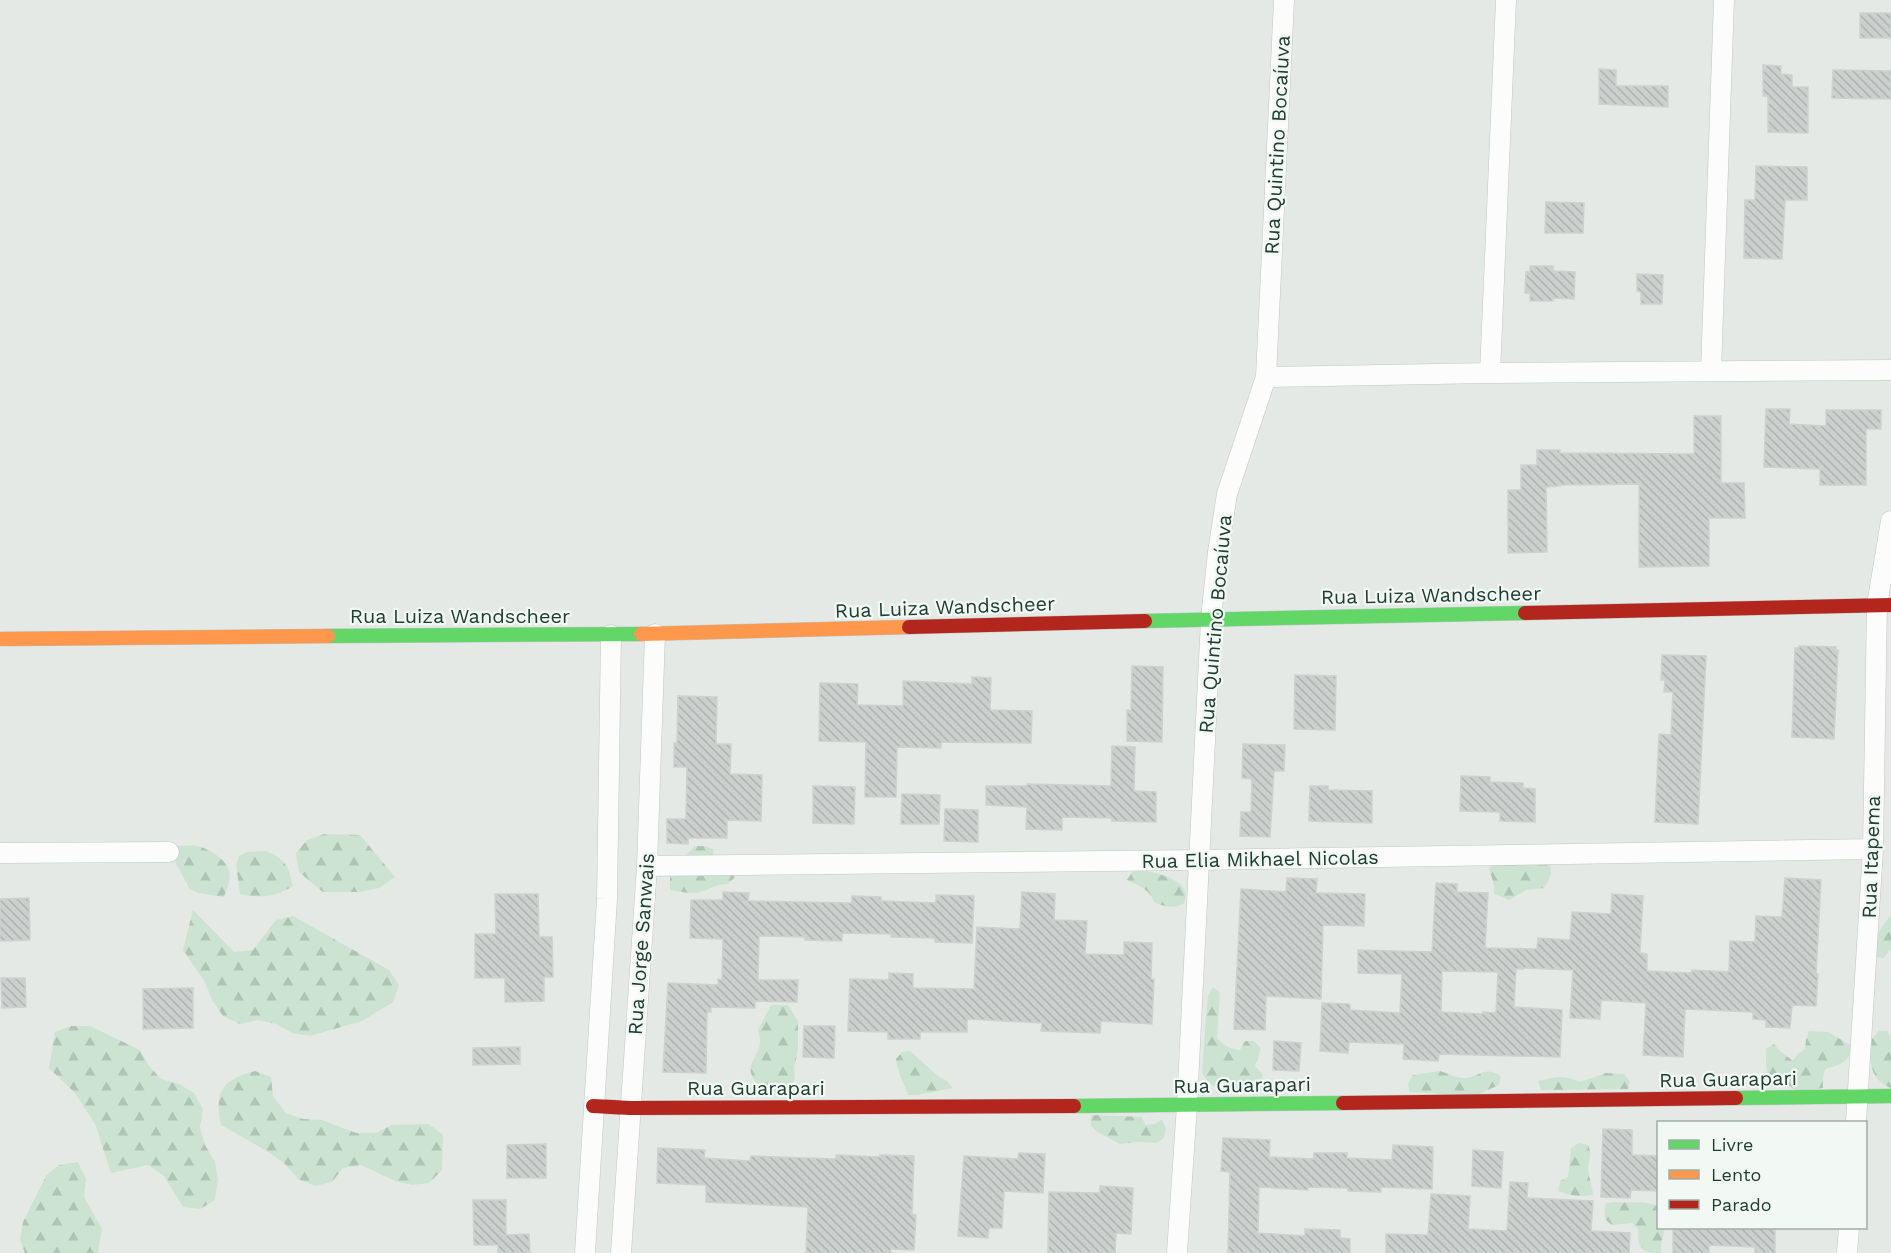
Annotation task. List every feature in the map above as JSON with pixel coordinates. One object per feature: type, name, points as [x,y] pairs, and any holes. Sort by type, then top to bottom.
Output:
[{"type":"main road","name":"Rua Luiza Wandscheer","points":[[0,639],[655,634],[1211,619],[1884,605]]},
{"type":"main road","name":"Rua Guarapari","points":[[593,1106],[630,1108],[1187,1105],[1891,1096]]},
{"type":"street","name":"Rua Quintino Bocaíuva","points":[[1177,1253],[1187,1105],[1211,619],[1227,494],[1266,377],[1284,0]]},
{"type":"street","points":[[1490,373],[1506,0]]},
{"type":"street","points":[[1711,372],[1724,0]]},
{"type":"street","points":[[1266,377],[1891,370]]},
{"type":"street","name":"Rua Itapema","points":[[1856,1121],[1873,849],[1884,605],[1891,521]]},
{"type":"street","name":"Rua Jorge Sanwais","points":[[585,1253],[607,899],[611,634]]},
{"type":"street","name":"Rua Jorge Sanwais","points":[[621,1253],[647,866],[655,634]]},
{"type":"street","name":"Rua Elia Mikhael Nicolas","points":[[647,866],[1873,849]]},
{"type":"street","points":[[0,853],[169,852]]},
{"type":"street","points":[[1847,1253],[1849,1229]]},
{"type":"green space","points":[[324,834],[360,835],[395,877],[379,888],[360,892],[323,892],[299,872],[296,853],[307,840]]},
{"type":"green space","points":[[177,846],[202,848],[214,853],[224,862],[230,878],[224,897],[198,893],[190,889],[176,864],[174,854]]},
{"type":"green space","points":[[695,846],[713,849],[714,858],[735,877],[728,884],[696,893],[670,890],[670,871]]},
{"type":"green space","points":[[266,851],[282,860],[290,873],[293,886],[267,896],[240,894],[236,865],[239,856],[247,852]]},
{"type":"green space","points":[[1497,861],[1549,862],[1551,875],[1544,888],[1526,890],[1509,900],[1494,894],[1489,868]]},
{"type":"green space","points":[[1140,870],[1168,877],[1180,884],[1186,895],[1183,904],[1168,907],[1154,902],[1147,891],[1127,880],[1132,872]]},
{"type":"green space","points":[[193,910],[234,952],[253,950],[276,920],[293,916],[389,970],[399,985],[393,1002],[362,1021],[310,1036],[292,1033],[276,1024],[258,1020],[240,1024],[223,1016],[212,1000],[205,982],[183,950]]},
{"type":"green space","points":[[1891,915],[1891,948],[1884,958],[1875,957],[1878,934]]},
{"type":"green space","points":[[1213,987],[1220,993],[1217,1038],[1233,1049],[1240,1050],[1245,1041],[1254,1041],[1261,1048],[1255,1066],[1262,1073],[1263,1081],[1258,1089],[1225,1091],[1212,1085],[1202,1072],[1208,996]]},
{"type":"green space","points":[[771,1005],[788,1005],[798,1021],[798,1050],[794,1068],[795,1078],[790,1087],[773,1095],[764,1095],[752,1076],[751,1067],[760,1044],[758,1030]]},
{"type":"green space","points":[[71,1026],[90,1026],[140,1050],[149,1066],[161,1079],[179,1084],[194,1093],[203,1109],[200,1127],[205,1145],[215,1162],[218,1180],[215,1200],[200,1209],[183,1207],[164,1176],[148,1165],[111,1173],[95,1124],[75,1093],[49,1068],[55,1032]]},
{"type":"green space","points":[[1809,1031],[1828,1032],[1852,1046],[1851,1052],[1843,1062],[1825,1069],[1823,1088],[1798,1092],[1785,1083],[1768,1076],[1766,1049],[1774,1044],[1793,1061],[1805,1049]]},
{"type":"green space","points":[[1879,1031],[1888,1031],[1891,1038],[1891,1088],[1878,1080],[1872,1068],[1872,1039]]},
{"type":"green space","points":[[910,1051],[953,1088],[908,1095],[896,1059],[902,1052]]},
{"type":"green space","points":[[255,1071],[271,1077],[273,1096],[286,1113],[303,1119],[322,1120],[356,1133],[375,1133],[392,1125],[429,1124],[443,1135],[442,1170],[429,1183],[412,1185],[395,1181],[361,1165],[343,1168],[332,1182],[315,1186],[298,1179],[285,1164],[270,1153],[221,1125],[219,1104],[223,1089],[235,1078]]},
{"type":"green space","points":[[1440,1071],[1461,1078],[1486,1072],[1501,1076],[1499,1085],[1474,1096],[1409,1092],[1408,1083],[1413,1075]]},
{"type":"green space","points":[[1606,1073],[1624,1074],[1630,1081],[1628,1089],[1541,1090],[1538,1081],[1559,1077],[1580,1082]]},
{"type":"green space","points":[[1091,1115],[1142,1117],[1145,1125],[1162,1120],[1166,1128],[1164,1138],[1157,1143],[1120,1144],[1097,1132],[1091,1125]]},
{"type":"green space","points":[[1579,1143],[1588,1145],[1590,1155],[1588,1170],[1593,1195],[1576,1196],[1558,1191],[1560,1181],[1568,1177],[1571,1148]]},
{"type":"green space","points":[[78,1162],[86,1179],[84,1197],[102,1229],[98,1253],[25,1253],[20,1240],[23,1222],[46,1176],[59,1165]]},
{"type":"green space","points":[[1643,1202],[1657,1207],[1657,1229],[1665,1229],[1661,1253],[1645,1251],[1642,1248],[1638,1229],[1632,1223],[1613,1225],[1607,1221],[1604,1213],[1606,1203]]},
{"type":"building","points":[[1860,13],[1891,13],[1891,38],[1860,38]]},
{"type":"building","points":[[1763,65],[1781,66],[1781,74],[1792,75],[1792,87],[1808,87],[1808,133],[1768,132],[1768,96],[1763,96]]},
{"type":"building","points":[[1599,69],[1616,70],[1616,86],[1668,86],[1668,107],[1599,104]]},
{"type":"building","points":[[1833,70],[1891,71],[1891,99],[1832,98]]},
{"type":"building","points":[[1756,166],[1807,167],[1807,200],[1785,200],[1782,259],[1744,258],[1745,200],[1755,200]]},
{"type":"building","points":[[1546,202],[1584,203],[1583,233],[1545,233]]},
{"type":"building","points":[[1530,266],[1553,266],[1553,271],[1575,272],[1574,299],[1553,298],[1553,301],[1530,301],[1530,293],[1525,293],[1526,272],[1530,272]]},
{"type":"building","points":[[1637,274],[1663,275],[1662,304],[1641,304],[1641,292],[1637,291]]},
{"type":"building","points":[[1766,409],[1790,409],[1789,424],[1826,426],[1826,410],[1881,410],[1881,429],[1866,429],[1866,485],[1820,485],[1820,469],[1764,467]]},
{"type":"building","points":[[1694,416],[1721,416],[1721,483],[1744,483],[1745,518],[1709,518],[1709,566],[1639,567],[1639,484],[1546,487],[1547,552],[1508,553],[1508,490],[1521,490],[1521,465],[1537,465],[1537,450],[1560,450],[1560,453],[1694,454]]},
{"type":"building","points":[[1799,646],[1836,647],[1835,650],[1838,650],[1834,739],[1792,737],[1795,648]]},
{"type":"building","points":[[1662,655],[1706,656],[1698,824],[1655,822],[1659,734],[1671,735],[1673,692],[1664,692],[1665,680],[1661,680]]},
{"type":"building","points":[[1132,666],[1163,667],[1162,742],[1127,741],[1127,710],[1131,711]]},
{"type":"building","points":[[1295,675],[1336,676],[1335,730],[1294,729]]},
{"type":"building","points":[[972,677],[991,678],[990,710],[1032,711],[1031,743],[941,742],[941,748],[897,747],[896,797],[865,797],[866,742],[819,741],[820,683],[858,684],[857,705],[903,706],[903,681],[972,684]]},
{"type":"building","points":[[678,696],[717,697],[716,744],[731,744],[730,774],[762,775],[761,821],[727,820],[727,838],[688,838],[688,844],[667,843],[667,819],[686,819],[687,767],[674,767]]},
{"type":"building","points":[[1243,744],[1285,745],[1284,771],[1274,771],[1270,837],[1240,836],[1241,812],[1251,812],[1252,779],[1242,778]]},
{"type":"building","points":[[1112,746],[1135,747],[1134,791],[1156,792],[1156,822],[1062,817],[1062,830],[1026,829],[1027,807],[986,805],[986,786],[1027,786],[1027,784],[1111,786]]},
{"type":"building","points":[[1461,776],[1490,777],[1490,782],[1523,783],[1523,788],[1535,789],[1535,822],[1500,821],[1500,812],[1460,811]]},
{"type":"building","points":[[813,786],[855,787],[854,824],[813,823]]},
{"type":"building","points":[[1310,786],[1328,786],[1328,790],[1372,791],[1372,823],[1309,821]]},
{"type":"building","points":[[902,794],[940,795],[939,824],[901,824]]},
{"type":"building","points":[[945,809],[978,810],[978,842],[944,841]]},
{"type":"building","points":[[1287,878],[1317,879],[1316,893],[1365,894],[1364,926],[1323,925],[1321,999],[1266,996],[1265,1030],[1234,1029],[1241,889],[1286,892]]},
{"type":"building","points":[[1785,878],[1821,880],[1816,1006],[1792,1005],[1790,1028],[1766,1027],[1766,1020],[1753,1019],[1753,1012],[1685,1009],[1683,1057],[1643,1055],[1646,1003],[1601,1000],[1600,1019],[1570,1018],[1573,970],[1523,968],[1516,969],[1514,1007],[1562,1010],[1560,1057],[1439,1054],[1438,1061],[1403,1059],[1404,1044],[1349,1042],[1348,1053],[1320,1051],[1322,1003],[1350,1004],[1350,1010],[1400,1013],[1402,974],[1358,973],[1358,950],[1432,952],[1436,883],[1457,884],[1457,892],[1488,893],[1485,948],[1537,949],[1538,938],[1570,940],[1572,912],[1611,914],[1612,894],[1643,896],[1640,953],[1647,954],[1647,971],[1729,972],[1730,941],[1755,942],[1756,916],[1782,917]],"holes":[[[1442,971],[1498,972],[1496,1013],[1441,1012]]]},
{"type":"building","points":[[723,892],[749,893],[748,901],[852,903],[852,896],[881,897],[881,901],[936,903],[936,895],[974,896],[972,943],[935,942],[935,938],[891,937],[891,934],[842,933],[842,941],[759,936],[758,980],[798,980],[797,1002],[755,1001],[755,1008],[711,1007],[711,1012],[707,1012],[706,1073],[663,1072],[668,983],[718,985],[718,979],[722,980],[723,939],[690,938],[691,900],[723,900]]},
{"type":"building","points":[[1022,892],[1055,894],[1054,920],[1087,921],[1085,954],[1124,955],[1124,942],[1152,943],[1151,979],[1154,979],[1152,1024],[1101,1021],[1100,1033],[1041,1031],[1042,1023],[967,1019],[967,1032],[920,1032],[920,1039],[888,1039],[888,1032],[848,1031],[850,979],[889,980],[889,973],[913,974],[913,988],[974,989],[977,927],[1020,929]]},
{"type":"building","points":[[495,894],[538,894],[539,937],[552,937],[553,977],[544,977],[544,1001],[505,1002],[505,978],[475,978],[475,934],[496,934]]},
{"type":"building","points":[[29,898],[30,940],[0,941],[0,899]]},
{"type":"building","points":[[1,978],[25,978],[26,1007],[2,1008]]},
{"type":"building","points":[[193,988],[193,1028],[143,1029],[143,989]]},
{"type":"building","points":[[804,1026],[835,1026],[834,1058],[803,1057]]},
{"type":"building","points":[[1274,1041],[1301,1043],[1299,1071],[1273,1070]]},
{"type":"building","points":[[520,1047],[520,1064],[473,1065],[473,1048]]},
{"type":"building","points":[[1603,1129],[1632,1130],[1632,1155],[1657,1156],[1657,1191],[1631,1190],[1630,1198],[1601,1197]]},
{"type":"building","points":[[1223,1138],[1270,1140],[1269,1157],[1314,1159],[1314,1153],[1347,1153],[1347,1158],[1392,1160],[1393,1145],[1433,1147],[1432,1189],[1381,1187],[1381,1192],[1348,1191],[1348,1188],[1308,1187],[1308,1190],[1259,1187],[1258,1233],[1305,1236],[1305,1229],[1340,1230],[1340,1238],[1350,1239],[1350,1253],[1228,1253],[1230,1172],[1221,1171]]},
{"type":"building","points":[[546,1144],[546,1178],[507,1178],[507,1145]]},
{"type":"building","points":[[658,1148],[705,1150],[704,1158],[750,1161],[751,1156],[836,1159],[836,1155],[914,1156],[912,1214],[916,1215],[914,1250],[891,1249],[890,1253],[806,1253],[808,1207],[706,1202],[706,1185],[657,1183]]},
{"type":"building","points":[[1473,1150],[1503,1152],[1501,1188],[1472,1186]]},
{"type":"building","points":[[1019,1153],[1045,1154],[1043,1193],[1004,1191],[1002,1228],[989,1228],[988,1238],[958,1236],[964,1156],[1018,1159]]},
{"type":"building","points":[[1510,1182],[1528,1183],[1527,1198],[1593,1201],[1591,1231],[1630,1233],[1629,1253],[1386,1253],[1386,1234],[1428,1235],[1431,1194],[1470,1196],[1468,1229],[1507,1231]]},
{"type":"building","points":[[1100,1186],[1133,1188],[1131,1234],[1116,1233],[1115,1253],[1048,1253],[1049,1192],[1100,1193]]},
{"type":"building","points":[[473,1200],[506,1200],[506,1235],[529,1234],[530,1253],[498,1253],[498,1245],[474,1245]]},
{"type":"building","points":[[1673,1229],[1775,1229],[1775,1253],[1755,1253],[1755,1247],[1709,1245],[1709,1253],[1673,1253]]},
{"type":"traffic: fast","points":[[1145,621],[1525,613]]},
{"type":"traffic: fast","points":[[328,636],[641,634]]},
{"type":"traffic: fast","points":[[1736,1098],[1891,1096]]},
{"type":"traffic: fast","points":[[1074,1106],[1343,1103]]},
{"type":"traffic: slow","points":[[641,634],[909,627]]},
{"type":"traffic: slow","points":[[0,639],[328,636]]},
{"type":"traffic: jam","points":[[1525,613],[1891,605]]},
{"type":"traffic: jam","points":[[909,627],[1145,621]]},
{"type":"traffic: jam","points":[[1343,1103],[1736,1098]]},
{"type":"traffic: jam","points":[[593,1106],[630,1108],[1074,1106]]}]
